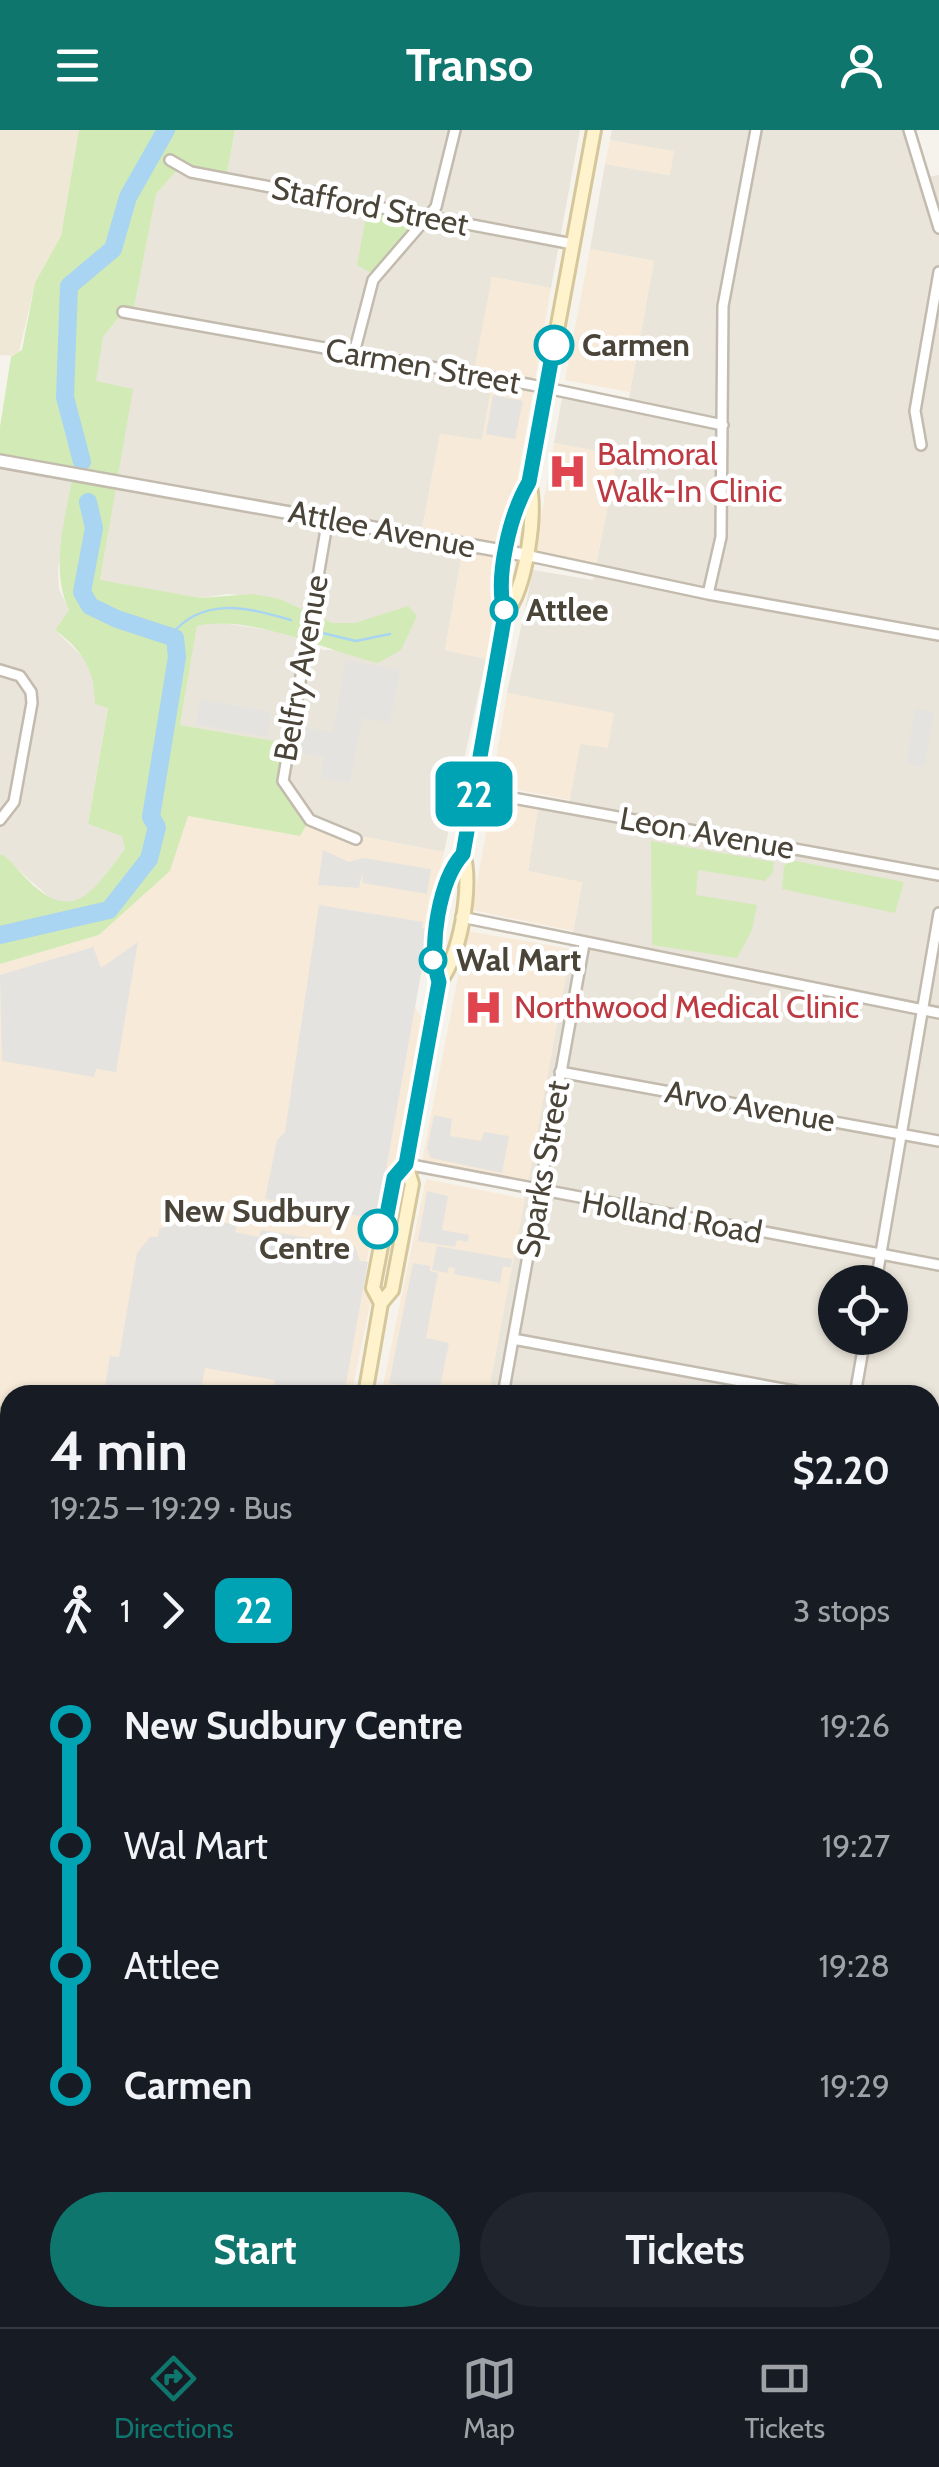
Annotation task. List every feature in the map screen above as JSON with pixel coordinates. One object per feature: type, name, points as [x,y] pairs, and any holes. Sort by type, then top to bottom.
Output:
[{"type":"main road","points":[[366,1385],[382,1302],[373,1288],[394,1178],[406,1164],[439,982],[451,968],[461,917],[469,872],[463,854],[505,614],[500,597],[519,500],[529,482],[594,130]]},
{"type":"main road","points":[[505,614],[516,600],[534,504],[529,482]]},
{"type":"main road","points":[[439,982],[432,963],[450,868],[463,854]]},
{"type":"street","points":[[354,353],[373,280],[428,216],[444,188],[454,130]]},
{"type":"street","points":[[708,594],[721,537],[722,306],[756,130]]},
{"type":"street","points":[[909,130],[939,228]]},
{"type":"street","name":"Stafford Street","points":[[170,160],[191,172],[573,244]]},
{"type":"street","points":[[921,445],[915,411],[939,272]]},
{"type":"street","name":"Carmen Street","points":[[123,312],[546,388],[723,425]]},
{"type":"street","name":"Attlee Avenue","points":[[0,461],[328,518],[708,594],[939,635]]},
{"type":"street","name":"Belfry Avenue","points":[[328,518],[282,781],[310,820],[356,838]]},
{"type":"street","points":[[0,670],[20,676],[31,692],[32,704],[14,802],[0,820]]},
{"type":"street","name":"Leon Avenue","points":[[474,790],[939,876]]},
{"type":"street","points":[[879,1265],[939,913]]},
{"type":"street","points":[[461,917],[939,1013]]},
{"type":"street","name":"Sparks Street","points":[[505,1385],[584,944]]},
{"type":"street","name":"Arvo Avenue","points":[[560,1072],[939,1141]]},
{"type":"street","name":"Holland Road","points":[[406,1164],[540,1193],[939,1265]]},
{"type":"street","points":[[513,1339],[762,1385]]},
{"type":"street","points":[[856,1385],[862,1355]]},
{"type":"shaded area","points":[[0,130],[79,130],[61,236],[35,284],[18,356],[0,355]]},
{"type":"shaded area","points":[[235,130],[580,130],[551,288],[492,277],[473,381],[492,384],[482,440],[440,434],[422,530],[465,538],[445,650],[486,659],[444,852],[344,833],[301,813],[286,793],[285,743],[180,725],[197,626],[215,622],[282,632],[323,650],[401,650],[408,629],[381,616],[355,623],[332,623],[280,599],[227,594],[201,598],[100,581],[116,480],[95,381],[103,337],[123,312],[133,312],[156,194],[180,167],[226,178]]},
{"type":"shaded area","points":[[612,130],[916,130],[928,177],[939,175],[939,1385],[490,1385],[582,883],[528,871],[538,808],[567,813],[580,744],[614,714],[507,693],[533,570],[593,580],[618,455],[554,443],[562,398],[627,409],[654,261],[590,249],[605,164],[669,175],[674,152],[610,140]]},
{"type":"shaded area","points":[[610,140],[674,151],[670,175],[605,164]]},
{"type":"shaded area","points":[[590,249],[654,261],[630,392],[565,380]]},
{"type":"shaded area","points":[[492,277],[551,288],[486,659],[445,650],[465,539],[422,531],[440,434],[482,440],[492,384],[472,381]]},
{"type":"shaded area","points":[[493,395],[523,401],[515,439],[486,434]]},
{"type":"shaded area","points":[[554,443],[618,455],[596,564],[535,552]]},
{"type":"shaded area","points":[[0,460],[73,473],[58,570],[59,589],[69,610],[55,630],[86,660],[95,681],[95,704],[108,707],[88,824],[123,836],[125,849],[94,891],[76,903],[55,902],[0,854]]},
{"type":"shaded area","points":[[346,660],[400,670],[390,723],[362,718],[350,783],[321,778],[324,757],[291,751],[295,726],[333,732]]},
{"type":"shaded area","points":[[507,693],[614,713],[608,748],[580,744],[570,800],[492,785]]},
{"type":"shaded area","points":[[200,699],[271,712],[267,737],[196,724]]},
{"type":"shaded area","points":[[915,709],[934,712],[924,767],[906,764]]},
{"type":"shaded area","points":[[492,800],[538,808],[528,871],[582,882],[573,931],[472,910]]},
{"type":"shaded area","points":[[188,816],[300,836],[309,821],[344,833],[444,852],[413,1005],[422,1018],[395,1163],[383,1175],[362,1286],[371,1300],[353,1385],[0,1385],[0,964],[99,935],[170,871]]},
{"type":"shaded area","points":[[323,850],[349,862],[363,858],[431,869],[427,894],[363,883],[362,874],[359,888],[318,885]]},
{"type":"shaded area","points":[[319,905],[423,922],[422,928],[429,929],[379,1209],[372,1208],[370,1218],[265,1199],[277,1140],[285,1132]]},
{"type":"shaded area","points":[[467,931],[571,949],[528,1183],[422,1161]]},
{"type":"shaded area","points":[[138,942],[116,1072],[96,1069],[94,1077],[2,1061],[0,975],[93,947],[101,968]]},
{"type":"shaded area","points":[[434,1115],[452,1119],[450,1136],[481,1141],[484,1132],[509,1136],[502,1173],[431,1158],[427,1149]]},
{"type":"shaded area","points":[[426,1179],[525,1199],[490,1385],[383,1385]]},
{"type":"shaded area","points":[[427,1191],[448,1196],[442,1230],[469,1235],[468,1242],[457,1240],[455,1247],[418,1241]]},
{"type":"shaded area","points":[[179,1215],[237,1225],[235,1232],[259,1237],[261,1230],[355,1246],[360,1261],[368,1262],[346,1385],[274,1385],[275,1380],[205,1368],[202,1385],[106,1385],[110,1356],[119,1357],[137,1253],[150,1237],[158,1237],[159,1229],[178,1223]]},
{"type":"shaded area","points":[[437,1246],[512,1259],[511,1268],[503,1266],[500,1283],[454,1274],[455,1268],[449,1267],[447,1273],[432,1270]]},
{"type":"shaded area","points":[[413,1263],[430,1266],[430,1271],[438,1273],[426,1338],[449,1343],[440,1385],[389,1383]]},
{"type":"green space","points":[[79,130],[235,130],[226,178],[180,167],[156,194],[133,313],[123,312],[103,337],[96,381],[133,389],[100,580],[201,598],[253,594],[280,599],[332,623],[355,623],[408,606],[417,616],[401,650],[378,663],[264,629],[197,626],[180,725],[286,743],[286,793],[309,821],[300,836],[188,816],[170,871],[99,935],[0,964],[0,854],[39,890],[68,902],[91,891],[125,849],[122,836],[88,824],[108,708],[95,704],[93,680],[85,661],[55,630],[69,610],[63,594],[60,560],[73,473],[0,460],[0,427],[11,357],[22,350],[35,283],[61,236]]},
{"type":"green space","points":[[368,206],[426,217],[375,275],[357,265]]},
{"type":"green space","points":[[651,841],[774,862],[773,872],[765,881],[698,870],[696,895],[757,905],[752,930],[737,958],[652,945]]},
{"type":"green space","points":[[790,860],[904,882],[895,913],[782,889],[784,866]]},
{"type":"waterway","points":[[82,462],[65,397],[69,286],[113,249],[128,197],[166,130]]},
{"type":"waterway","points":[[0,935],[109,910],[149,859],[157,827],[151,817],[177,657],[175,638],[90,606],[82,592],[94,528],[88,502]]},
{"type":"waterway","points":[[170,636],[183,623],[210,610],[258,611],[291,620]]},
{"type":"waterway","points":[[318,632],[356,641],[390,634]]},
{"type":"bus line","name":"22","points":[[378,1229],[384,1230],[394,1178],[406,1164],[439,982],[432,963],[450,868],[463,854],[505,614],[500,597],[519,500],[529,482],[554,345]]},
{"type":"place","name":"Carmen","points":[[554,345]]},
{"type":"place","name":"Balmoral Walk-In Clinic","points":[[567,472]]},
{"type":"place","name":"Attlee","points":[[504,610]]},
{"type":"place","name":"Wal Mart","points":[[433,960]]},
{"type":"place","name":"Northwood Medical Clinic","points":[[484,1007]]},
{"type":"place","name":"New Sudbury Centre","points":[[378,1229]]}]
